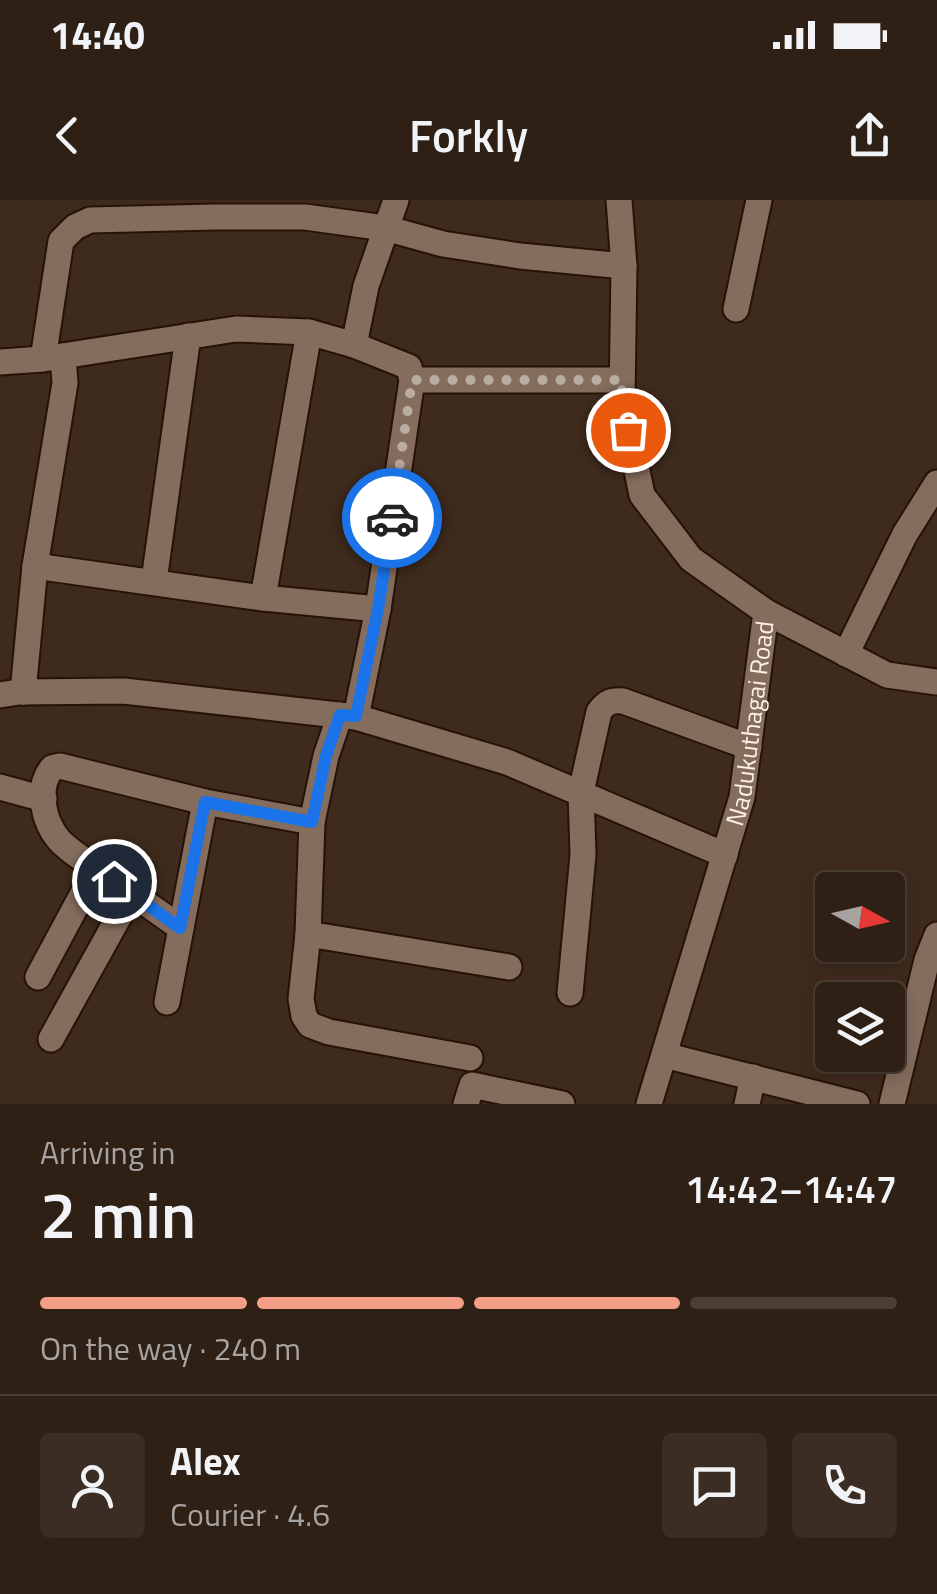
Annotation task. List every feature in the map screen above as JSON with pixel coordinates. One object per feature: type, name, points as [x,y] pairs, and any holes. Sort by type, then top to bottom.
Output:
[{"type":"street","points":[[354,345],[366,286],[396,200]]},
{"type":"street","name":"Nadukuthagai Road","points":[[619,200],[624,266],[622,398],[642,495],[691,559],[766,612],[742,797],[649,1104]]},
{"type":"street","points":[[736,310],[758,200]]},
{"type":"street","points":[[624,266],[520,256],[443,244],[385,228],[290,217],[90,220],[75,227],[61,241],[53,358],[65,383],[12,694],[124,691],[348,716],[507,762],[725,854]]},
{"type":"street","points":[[0,362],[53,358],[236,329],[309,332],[409,367],[412,380],[378,609],[348,716],[326,756],[312,822],[301,999],[310,1025],[330,1032],[470,1058]]},
{"type":"street","points":[[263,598],[309,332]]},
{"type":"street","points":[[154,581],[188,336]]},
{"type":"street","points":[[412,380],[622,380]]},
{"type":"street","points":[[846,654],[905,534],[937,483]]},
{"type":"street","points":[[35,566],[263,598],[378,609]]},
{"type":"street","points":[[766,612],[888,675],[937,682]]},
{"type":"street","points":[[570,993],[583,855],[582,792],[604,704],[623,701],[748,747]]},
{"type":"street","points":[[180,928],[59,840],[47,819],[44,799],[44,778],[52,768],[60,766],[205,802],[312,822]]},
{"type":"street","points":[[0,786],[44,799]]},
{"type":"street","points":[[167,1002],[205,802]]},
{"type":"street","points":[[38,977],[96,868]]},
{"type":"street","points":[[51,1040],[132,893]]},
{"type":"street","points":[[308,934],[508,967]]},
{"type":"street","points":[[892,1104],[927,960],[937,935]]},
{"type":"street","points":[[664,1055],[840,1102]]},
{"type":"street","points":[[747,1104],[753,1077]]},
{"type":"street","points":[[466,1104],[472,1085],[562,1104]]},
{"type":"way so far","points":[[392,518],[412,380],[622,380],[628,430]]},
{"type":"route","points":[[114,881],[180,928],[205,802],[312,822],[326,756],[340,715],[356,716],[392,518]]}]
